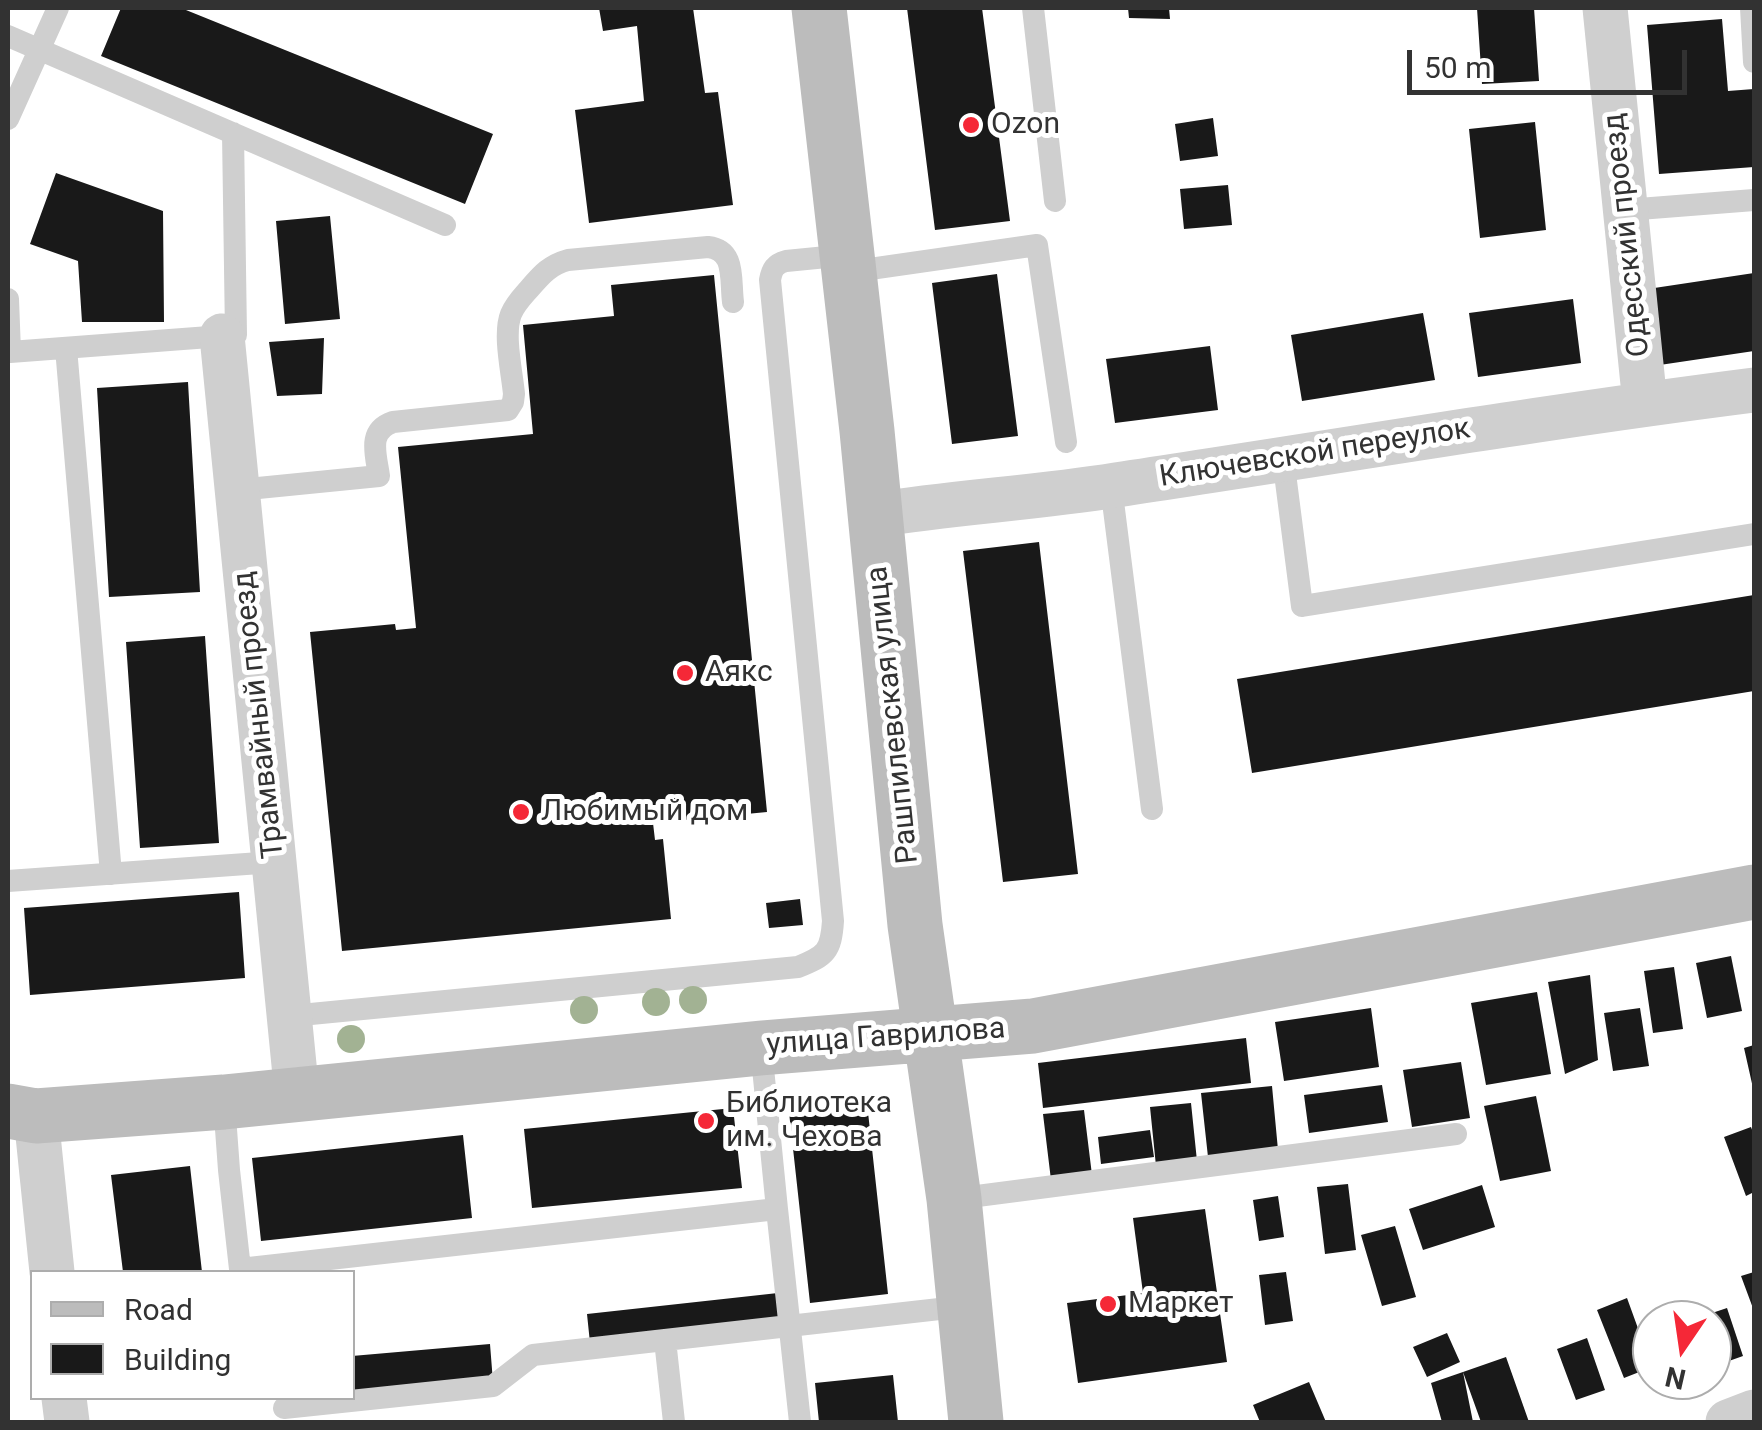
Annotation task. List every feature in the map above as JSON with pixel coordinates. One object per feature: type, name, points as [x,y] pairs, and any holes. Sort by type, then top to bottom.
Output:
[{"type":"main road","name":"Рашпилевская улица","points":[[819,8],[914,912],[954,1199],[976,1422]]},
{"type":"main road","name":"улица Гаврилова","points":[[22,1114],[224,1102],[760,1048],[1033,1026],[1754,892]]},
{"type":"street","name":"Одесский проезд","points":[[1605,8],[1645,404]]},
{"type":"street","name":"Трамвайный проезд","points":[[222,336],[297,1095]]},
{"type":"street","name":"Ключевской переулок","points":[[875,515],[1112,486],[1754,390]]},
{"type":"street","points":[[22,1114],[52,1270]]},
{"type":"street","points":[[1728,1422],[1754,1412]]},
{"type":"lane","points":[[8,119],[58,8]]},
{"type":"lane","points":[[1033,8],[1055,201]]},
{"type":"lane","points":[[1750,8],[1754,62]]},
{"type":"lane","points":[[8,36],[445,226]]},
{"type":"lane","points":[[8,300],[9,352],[236,334],[233,134]]},
{"type":"lane","points":[[1626,210],[1754,200]]},
{"type":"lane","points":[[290,1016],[798,967],[821,958],[832,942],[770,280],[777,264],[786,260],[848,264],[1037,246],[1066,442]]},
{"type":"lane","points":[[238,490],[390,475],[375,442],[376,433],[383,426],[508,410],[514,394],[509,318],[553,264],[718,248],[729,262],[725,303],[772,298]]},
{"type":"lane","points":[[66,348],[111,874]]},
{"type":"lane","points":[[1282,458],[1302,606],[1754,534]]},
{"type":"lane","points":[[1112,486],[1152,809]]},
{"type":"lane","points":[[8,881],[274,862]]},
{"type":"lane","points":[[760,1048],[800,1422]]},
{"type":"lane","points":[[224,1102],[240,1269],[777,1210]]},
{"type":"lane","points":[[954,1199],[1456,1134]]},
{"type":"lane","points":[[284,1408],[493,1386],[533,1355],[966,1306]]},
{"type":"lane","points":[[665,1340],[674,1422]]},
{"type":"building","points":[[121,8],[181,8],[493,134],[465,204],[101,56]]},
{"type":"building","points":[[599,8],[693,8],[705,93],[718,92],[733,205],[589,223],[575,110],[644,101],[637,26],[603,31]]},
{"type":"building","points":[[907,8],[982,8],[1010,221],[935,230]]},
{"type":"building","points":[[1128,8],[1169,8],[1170,19],[1129,18]]},
{"type":"building","points":[[1477,8],[1534,8],[1539,81],[1482,84]]},
{"type":"building","points":[[1722,19],[1728,91],[1754,89],[1754,167],[1659,174],[1647,25]]},
{"type":"building","points":[[1213,118],[1218,156],[1180,161],[1175,124]]},
{"type":"building","points":[[1535,122],[1546,230],[1480,238],[1469,129]]},
{"type":"building","points":[[56,173],[163,211],[164,322],[82,322],[78,261],[30,244]]},
{"type":"building","points":[[1228,185],[1232,225],[1184,229],[1180,189]]},
{"type":"building","points":[[330,216],[340,319],[285,324],[276,221]]},
{"type":"building","points":[[1754,273],[1754,351],[1653,366],[1641,290]]},
{"type":"building","points":[[997,274],[1018,436],[952,444],[932,283]]},
{"type":"building","points":[[714,275],[767,812],[653,823],[655,840],[663,839],[671,919],[342,951],[310,632],[395,624],[396,630],[416,628],[398,447],[533,434],[523,325],[614,316],[611,285]]},
{"type":"building","points":[[1573,299],[1581,363],[1478,377],[1469,313]]},
{"type":"building","points":[[1423,313],[1435,380],[1302,401],[1291,335]]},
{"type":"building","points":[[324,338],[322,394],[277,396],[269,342]]},
{"type":"building","points":[[1210,346],[1218,410],[1115,423],[1106,359]]},
{"type":"building","points":[[188,382],[200,592],[109,597],[97,388]]},
{"type":"building","points":[[1039,542],[1078,874],[1003,882],[963,551]]},
{"type":"building","points":[[1754,595],[1754,691],[1252,773],[1237,679]]},
{"type":"building","points":[[205,636],[219,843],[140,848],[126,642]]},
{"type":"building","points":[[239,892],[245,978],[30,995],[24,908]]},
{"type":"building","points":[[800,899],[803,925],[769,928],[766,903]]},
{"type":"building","points":[[1731,956],[1742,1011],[1707,1018],[1696,963]]},
{"type":"building","points":[[1674,967],[1683,1029],[1653,1033],[1644,971]]},
{"type":"building","points":[[1590,975],[1598,1060],[1565,1074],[1548,982]]},
{"type":"building","points":[[1537,992],[1551,1074],[1486,1085],[1471,1003]]},
{"type":"building","points":[[1371,1008],[1379,1067],[1284,1081],[1275,1022]]},
{"type":"building","points":[[1640,1008],[1649,1066],[1613,1071],[1604,1013]]},
{"type":"building","points":[[1246,1038],[1251,1083],[1043,1108],[1038,1063]]},
{"type":"building","points":[[1754,1045],[1754,1088],[1753,1088],[1744,1048]]},
{"type":"building","points":[[1461,1062],[1470,1118],[1412,1127],[1403,1070]]},
{"type":"building","points":[[1382,1085],[1388,1122],[1309,1133],[1304,1095]]},
{"type":"building","points":[[1272,1086],[1278,1150],[1208,1157],[1201,1093]]},
{"type":"building","points":[[866,1094],[888,1294],[810,1303],[788,1103]]},
{"type":"building","points":[[1536,1096],[1551,1171],[1500,1181],[1484,1106]]},
{"type":"building","points":[[1191,1103],[1197,1161],[1156,1166],[1150,1107]]},
{"type":"building","points":[[733,1108],[742,1188],[532,1208],[524,1129]]},
{"type":"building","points":[[1084,1110],[1092,1175],[1051,1180],[1043,1114]]},
{"type":"building","points":[[1751,1127],[1754,1192],[1746,1196],[1724,1137]]},
{"type":"building","points":[[1150,1130],[1154,1157],[1101,1164],[1098,1137]]},
{"type":"building","points":[[463,1135],[472,1218],[261,1241],[252,1158]]},
{"type":"building","points":[[190,1166],[202,1270],[123,1270],[111,1175]]},
{"type":"building","points":[[1348,1184],[1356,1250],[1325,1254],[1317,1187]]},
{"type":"building","points":[[1482,1185],[1495,1227],[1423,1250],[1409,1209]]},
{"type":"building","points":[[1278,1196],[1284,1237],[1259,1241],[1253,1200]]},
{"type":"building","points":[[1205,1209],[1227,1362],[1078,1383],[1067,1303],[1143,1293],[1133,1218]]},
{"type":"building","points":[[1395,1226],[1416,1297],[1382,1306],[1361,1235]]},
{"type":"building","points":[[1286,1272],[1293,1321],[1265,1325],[1259,1275]]},
{"type":"building","points":[[1754,1272],[1754,1311],[1741,1276]]},
{"type":"building","points":[[778,1293],[781,1322],[590,1343],[587,1314]]},
{"type":"building","points":[[1627,1298],[1632,1312],[1632,1375],[1624,1378],[1597,1310]]},
{"type":"building","points":[[1732,1323],[1743,1356],[1732,1360]]},
{"type":"building","points":[[1447,1333],[1460,1362],[1427,1377],[1413,1347]]},
{"type":"building","points":[[1587,1338],[1605,1390],[1576,1400],[1557,1349]]},
{"type":"building","points":[[490,1344],[493,1382],[355,1394],[355,1356]]},
{"type":"building","points":[[1506,1357],[1529,1422],[1481,1422],[1463,1372]]},
{"type":"building","points":[[1463,1372],[1473,1422],[1442,1422],[1431,1383]]},
{"type":"building","points":[[893,1375],[898,1422],[819,1422],[815,1383]]},
{"type":"building","points":[[1309,1382],[1326,1422],[1260,1422],[1253,1405]]},
{"type":"place","name":"Ozon","points":[[971,125]]},
{"type":"place","name":"Аякс","points":[[685,673]]},
{"type":"place","name":"Любимый дом","points":[[521,812]]},
{"type":"place","name":"Библиотека им. Чехова","points":[[706,1121]]},
{"type":"place","name":"Маркет","points":[[1108,1304]]}]
